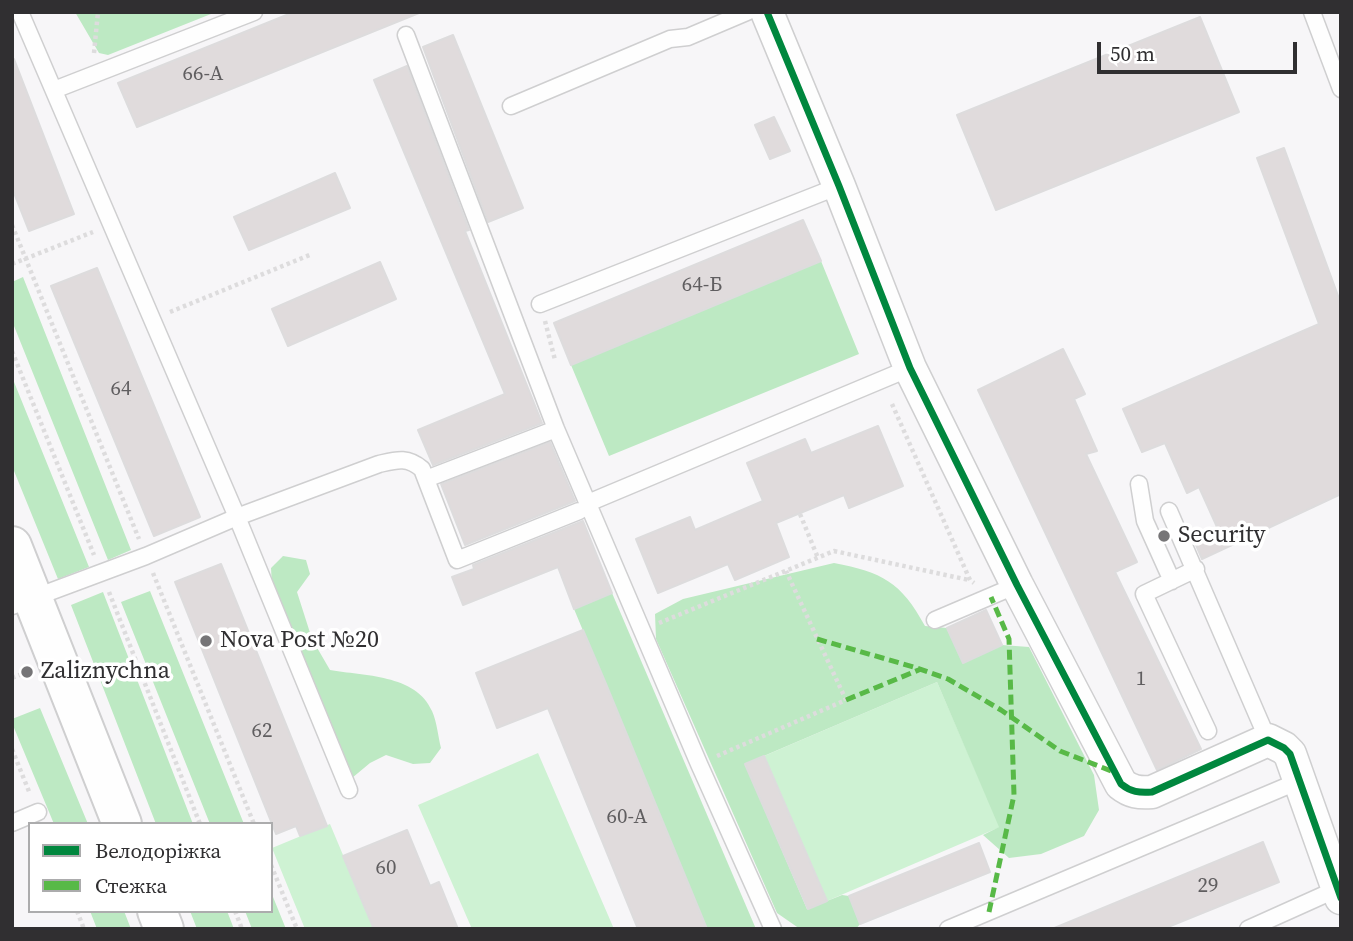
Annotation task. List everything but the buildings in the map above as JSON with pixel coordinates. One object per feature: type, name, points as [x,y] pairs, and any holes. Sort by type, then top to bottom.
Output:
[{"type":"main road","points":[[12,546],[22,602],[121,822]]},
{"type":"street","points":[[768,12],[910,368],[1017,585],[1121,784],[1129,791],[1152,792],[1268,740],[1290,754],[1339,893]]},
{"type":"lane","points":[[20,12],[237,517],[349,790]]},
{"type":"lane","points":[[54,90],[254,12]]},
{"type":"lane","points":[[511,106],[670,38],[688,37],[747,12]]},
{"type":"lane","points":[[1312,12],[1341,89]]},
{"type":"lane","points":[[406,34],[584,507],[642,630],[773,929]]},
{"type":"lane","points":[[540,304],[839,186]]},
{"type":"lane","points":[[22,602],[146,556],[237,517],[379,464],[399,460],[414,462],[422,469],[457,560],[910,368]]},
{"type":"lane","points":[[426,479],[556,429]]},
{"type":"lane","points":[[1139,484],[1145,521],[1172,582]]},
{"type":"lane","points":[[1169,510],[1268,740]]},
{"type":"lane","points":[[1196,569],[1144,594],[1208,731]]},
{"type":"lane","points":[[935,620],[1017,585]]},
{"type":"lane","points":[[948,929],[1299,781]]},
{"type":"lane","points":[[12,823],[38,812]]},
{"type":"lane","points":[[1248,929],[1339,893]]},
{"type":"path","points":[[92,74],[98,12]]},
{"type":"path","points":[[12,264],[111,224]]},
{"type":"path","points":[[12,225],[253,822]]},
{"type":"path","points":[[152,320],[312,254]]},
{"type":"path","points":[[12,351],[199,822]]},
{"type":"path","points":[[800,514],[818,558]]},
{"type":"path","points":[[642,630],[835,551],[970,580]]},
{"type":"path","points":[[699,764],[846,700],[786,571]]},
{"type":"path","points":[[12,678],[27,672]]},
{"type":"path","points":[[12,749],[38,812]]},
{"type":"path","points":[[273,870],[297,929]]},
{"type":"green space","points":[[75,12],[216,12],[108,55],[99,53]]},
{"type":"green space","points":[[821,261],[859,354],[609,456],[571,365]]},
{"type":"green space","points":[[23,277],[131,550],[108,560],[12,321],[12,282]]},
{"type":"green space","points":[[12,377],[89,567],[58,579],[12,466]]},
{"type":"green space","points":[[283,556],[306,560],[310,574],[297,592],[312,639],[330,670],[401,683],[424,699],[434,715],[441,748],[430,763],[413,764],[386,755],[370,763],[352,778],[272,586],[271,568]]},
{"type":"green space","points":[[834,563],[865,570],[888,581],[907,599],[925,626],[947,628],[963,662],[1002,645],[1029,647],[1094,775],[1099,810],[1084,836],[1041,854],[1009,858],[983,835],[999,827],[937,682],[745,764],[807,909],[842,895],[849,896],[860,924],[856,929],[800,929],[777,913],[656,639],[655,614],[683,599]]},
{"type":"green space","points":[[150,591],[243,822],[209,822],[121,602]]},
{"type":"green space","points":[[103,592],[192,822],[155,822],[71,605]]},
{"type":"green space","points":[[612,593],[756,929],[707,929],[574,609]]},
{"type":"green space","points":[[937,682],[1000,827],[827,901],[764,756]]},
{"type":"green space","points":[[40,708],[87,822],[53,822],[12,719]]},
{"type":"green space","points":[[538,753],[614,929],[472,929],[418,805]]},
{"type":"green space","points":[[330,824],[374,929],[305,929],[273,848]]},
{"type":"green space","points":[[273,897],[286,929],[252,929],[246,913],[273,913]]},
{"type":"green space","points":[[91,913],[125,913],[131,929],[97,929]]},
{"type":"green space","points":[[191,913],[228,913],[234,929],[197,929]]},
{"type":"marked path","points":[[989,912],[1014,795],[1009,639],[991,597]]},
{"type":"marked path","points":[[817,639],[948,679],[1001,710],[1060,751],[1114,772]]},
{"type":"marked path","points":[[846,700],[921,669]]},
{"type":"cycle path","points":[[767,12],[910,368],[1017,585],[1121,784],[1135,791],[1152,792],[1268,740],[1284,748],[1290,754],[1341,898]]},
{"type":"place","name":"Security","points":[[1164,536]]},
{"type":"place","name":"Nova Post №20","points":[[206,641]]},
{"type":"place","name":"Zaliznychna","points":[[27,672]]}]
